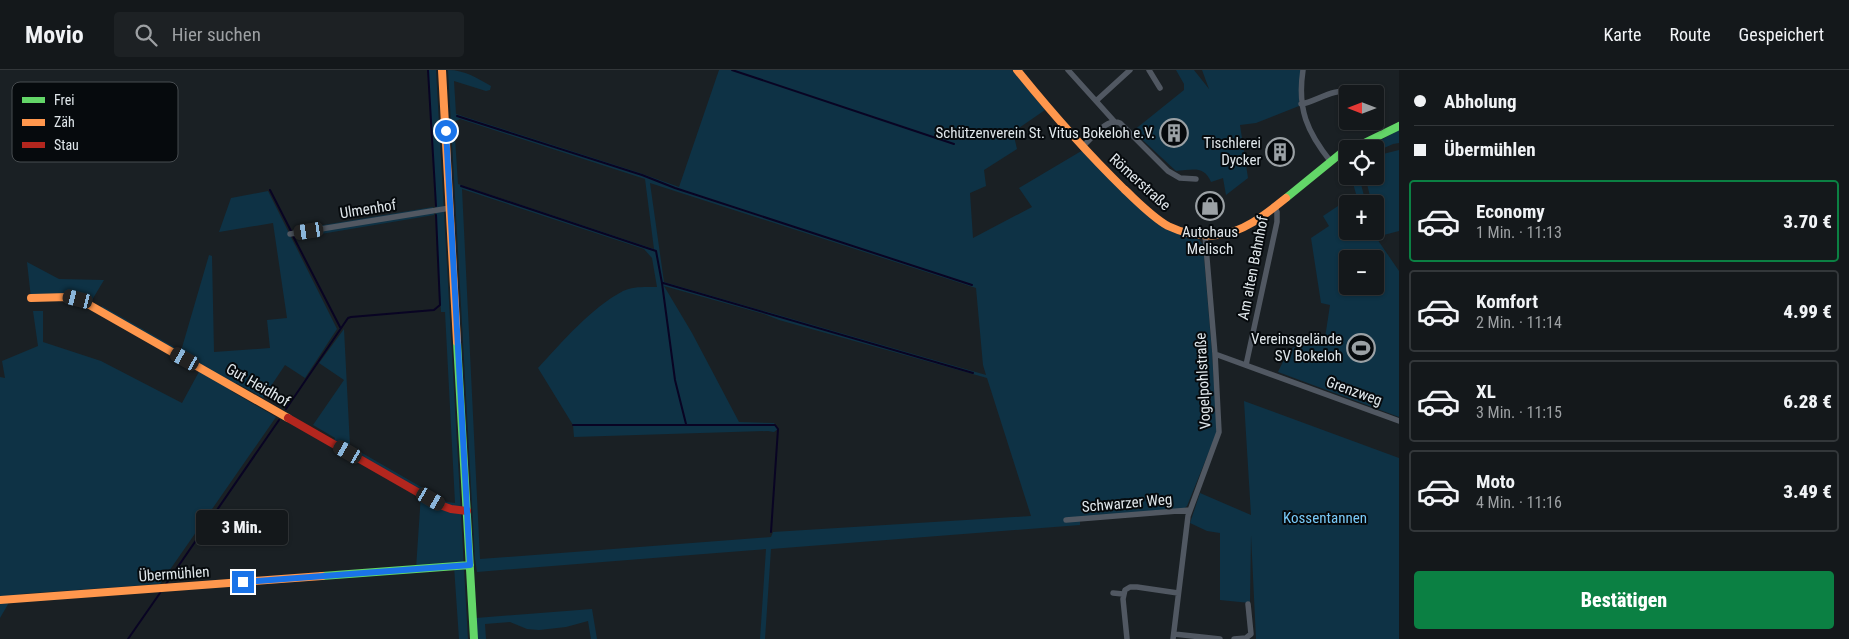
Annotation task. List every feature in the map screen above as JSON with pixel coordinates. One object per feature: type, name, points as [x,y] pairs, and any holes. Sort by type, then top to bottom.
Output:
[{"type":"street","points":[[442,70],[474,639]]},
{"type":"street","name":"Römerstraße","points":[[1017,70],[1082,147],[1156,217],[1185,233],[1217,235],[1237,230],[1249,224],[1339,157]]},
{"type":"street","points":[[1068,70],[1114,121],[1120,123],[1168,171],[1180,178],[1196,179]]},
{"type":"street","points":[[1096,101],[1130,70]]},
{"type":"street","points":[[1150,70],[1160,88]]},
{"type":"street","points":[[1303,70],[1301,104],[1308,126],[1331,162]]},
{"type":"street","points":[[1301,104],[1339,91]]},
{"type":"street","points":[[1082,147],[1108,123],[1114,121]]},
{"type":"street","points":[[1370,140],[1399,126]]},
{"type":"street","name":"Am alten Bahnhof","points":[[1246,365],[1278,222],[1274,206]]},
{"type":"street","name":"Ulmenhof","points":[[290,234],[450,208]]},
{"type":"street","name":"Vogelpohlstraße","points":[[1173,636],[1190,510],[1219,432],[1215,354],[1205,235]]},
{"type":"street","name":"Gut Heidhof","points":[[31,298],[68,297],[86,302],[440,504],[451,509],[467,511]]},
{"type":"street","name":"Grenzweg","points":[[1215,354],[1399,421]]},
{"type":"street","name":"Schwarzer Weg","points":[[1066,520],[1190,510]]},
{"type":"street","name":"Übermühlen","points":[[0,600],[470,565]]},
{"type":"street","points":[[1127,639],[1123,594],[1126,590],[1130,587],[1137,587],[1178,593]]},
{"type":"street","points":[[1113,593],[1123,594]]},
{"type":"street","points":[[1234,639],[1246,638],[1250,634],[1248,604]]},
{"type":"street","points":[[1173,636],[1220,639]]},
{"type":"green space","points":[[428,70],[436,70],[468,639],[459,639],[454,566],[416,569],[421,494],[333,443],[335,438],[313,425],[344,380],[319,363],[344,329],[350,446],[447,502],[455,503],[445,312],[441,312]]},
{"type":"green space","points":[[448,70],[476,77],[491,86],[490,90],[486,91],[454,81],[456,114],[679,187],[719,70],[1012,70],[1045,110],[1013,132],[1017,149],[984,170],[986,186],[970,193],[973,238],[1032,207],[1019,188],[1083,150],[1154,217],[1198,238],[1203,245],[1217,432],[1187,506],[1181,511],[1080,519],[1080,525],[771,549],[765,639],[760,639],[766,549],[477,572]],"holes":[[[460,119],[645,179],[654,249],[458,184],[454,122]],[[650,183],[976,288],[983,365],[986,375],[664,282]],[[462,189],[644,249],[652,258],[657,287],[631,288],[611,298],[588,316],[538,368],[573,425],[574,437],[774,432],[778,429],[774,423],[739,422],[692,333],[664,286],[987,378],[1031,516],[773,532],[771,537],[480,559]]]},
{"type":"green space","points":[[1176,70],[1194,70],[1209,89],[1202,70],[1301,70],[1299,106],[1256,123],[1240,125],[1248,178],[1226,195],[1223,178],[1211,182],[1205,173],[1201,171],[1176,171],[1133,131],[1184,90],[1184,84]]},
{"type":"green space","points":[[1399,130],[1399,143],[1384,148],[1384,140],[1381,140]]},
{"type":"green space","points":[[1399,150],[1399,231],[1384,235],[1384,195],[1370,195],[1367,185],[1384,185],[1384,154]]},
{"type":"green space","points":[[1354,185],[1361,185],[1364,195],[1354,195],[1356,194]]},
{"type":"green space","points":[[268,191],[337,329],[305,378],[285,365],[263,398],[236,383],[231,391],[276,417],[160,584],[20,594],[20,599],[11,599],[0,618],[0,377],[5,378],[2,361],[38,346],[33,311],[43,311],[43,342],[101,361],[182,403],[201,368],[100,310],[102,306],[181,351],[209,255],[212,256],[214,352],[270,348],[267,320],[287,318],[273,223],[219,232],[231,198]]},
{"type":"green space","points":[[1339,205],[1339,240],[1378,240],[1399,271],[1399,417],[1278,372],[1287,355],[1295,346],[1325,338],[1330,305],[1321,303],[1311,238],[1329,226],[1323,216]]},
{"type":"green space","points":[[433,207],[434,215],[297,238],[293,230]]},
{"type":"green space","points":[[27,262],[59,279],[104,280],[92,300],[75,292],[66,291],[65,296],[31,298]]},
{"type":"green space","name":"Kossentannen","points":[[1244,401],[1399,458],[1399,639],[1256,639],[1251,535],[1250,603],[1220,600],[1220,533],[1207,531],[1190,523],[1200,493],[1251,515]]},
{"type":"green space","points":[[592,609],[597,639],[591,639],[588,621],[566,627],[539,630],[527,629],[510,622],[485,624],[486,639],[477,639],[476,618]]},
{"type":"waterway","points":[[428,70],[436,206]]},
{"type":"waterway","points":[[732,70],[954,144]]},
{"type":"waterway","points":[[457,116],[642,175],[675,188],[972,285]]},
{"type":"waterway","points":[[461,186],[656,251],[675,380],[686,424]]},
{"type":"waterway","points":[[270,190],[291,231]]},
{"type":"waterway","points":[[286,409],[348,318],[434,310],[440,305],[436,215]]},
{"type":"waterway","points":[[293,236],[340,327]]},
{"type":"waterway","points":[[663,283],[973,373]]},
{"type":"waterway","points":[[166,584],[279,420]]},
{"type":"waterway","points":[[573,425],[775,425],[778,429],[771,532]]},
{"type":"waterway","points":[[128,639],[160,593]]},
{"type":"traffic: fast","points":[[1370,140],[1399,126]]},
{"type":"traffic: fast","points":[[1286,198],[1339,155]]},
{"type":"traffic: fast","points":[[457,342],[474,639]]},
{"type":"traffic: fast","points":[[322,576],[470,565]]},
{"type":"traffic: slow","points":[[442,70],[457,342]]},
{"type":"traffic: slow","points":[[1017,70],[1096,161],[1145,209],[1168,226],[1198,235],[1236,231],[1254,222],[1286,198]]},
{"type":"traffic: slow","points":[[31,298],[68,297],[86,303],[288,418]]},
{"type":"traffic: slow","points":[[0,600],[322,576]]},
{"type":"traffic: jam","points":[[288,418],[440,505],[451,509],[467,511]]},
{"type":"place","name":"Schützenverein St. Vitus Bokeloh e.V.","points":[[1174,133]]},
{"type":"place","name":"Tischlerei Dycker","points":[[1280,152]]},
{"type":"place","name":"Autohaus Melisch","points":[[1210,206]]},
{"type":"place","name":"Vereinsgelände SV Bokeloh","points":[[1361,348]]},
{"type":"route","points":[[243,582],[470,565],[446,131]]}]
